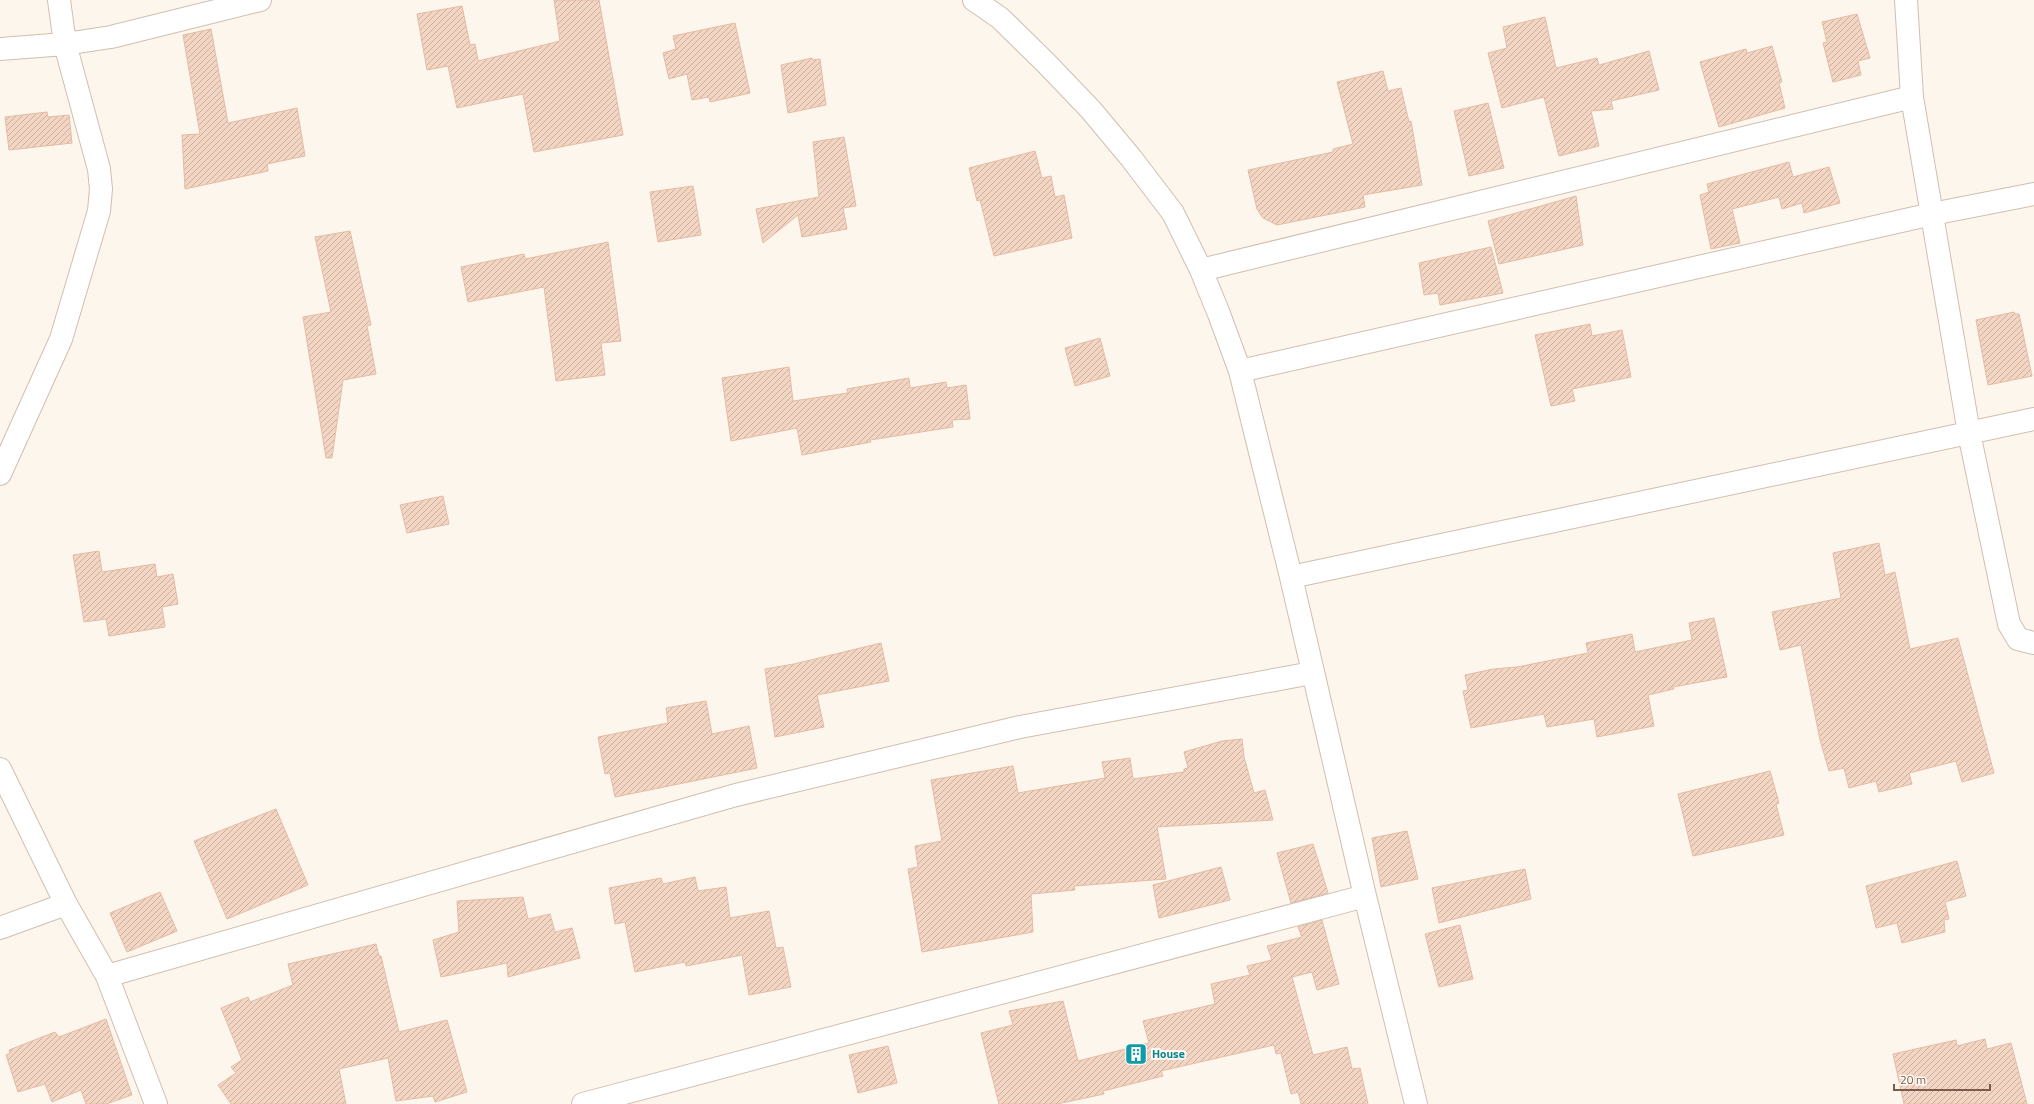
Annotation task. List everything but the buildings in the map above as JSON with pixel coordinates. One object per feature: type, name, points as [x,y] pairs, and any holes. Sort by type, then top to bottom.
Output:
[{"type":"street","points":[[0,474],[60,339],[99,211],[101,189],[99,169],[65,44],[59,0]]},
{"type":"street","points":[[0,49],[65,44],[111,37],[260,0]]},
{"type":"street","points":[[974,0],[1000,18],[1091,110],[1173,212],[1201,270],[1240,370],[1291,577],[1312,673],[1416,1104]]},
{"type":"street","points":[[1906,0],[1912,97],[1969,433],[2009,624],[2018,639],[2034,643]]},
{"type":"street","points":[[1201,270],[1912,97]]},
{"type":"street","points":[[1240,370],[1932,214],[2034,194]]},
{"type":"street","points":[[1291,577],[2034,419]]},
{"type":"street","points":[[107,976],[736,796],[1020,727],[1312,673]]},
{"type":"street","points":[[0,769],[66,904],[107,976],[156,1104]]},
{"type":"street","points":[[582,1104],[1365,896]]},
{"type":"street","points":[[0,928],[66,904]]},
{"type":"place","name":"House","points":[[1136,1054]]}]
